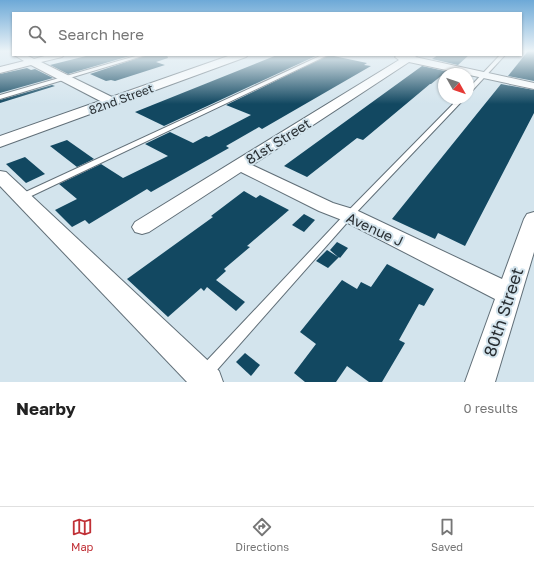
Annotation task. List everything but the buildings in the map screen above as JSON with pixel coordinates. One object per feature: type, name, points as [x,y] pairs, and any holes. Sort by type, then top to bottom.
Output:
[{"type":"main road","name":"82nd Street","points":[[0,142],[204,69]]},
{"type":"street","points":[[46,69],[112,102]]},
{"type":"street","name":"81st Street","points":[[142,227],[392,69]]},
{"type":"street","points":[[459,69],[534,86]]},
{"type":"street","name":"Avenue J","points":[[240,165],[326,207],[349,215],[509,294]]},
{"type":"street","points":[[0,176],[205,379]]},
{"type":"street","name":"80th Street","points":[[480,382],[534,219]]},
{"type":"lane","points":[[0,97],[96,69]]},
{"type":"lane","points":[[22,197],[296,69]]},
{"type":"lane","points":[[474,86],[490,69]]},
{"type":"lane","points":[[205,379],[349,215],[456,104]]}]
